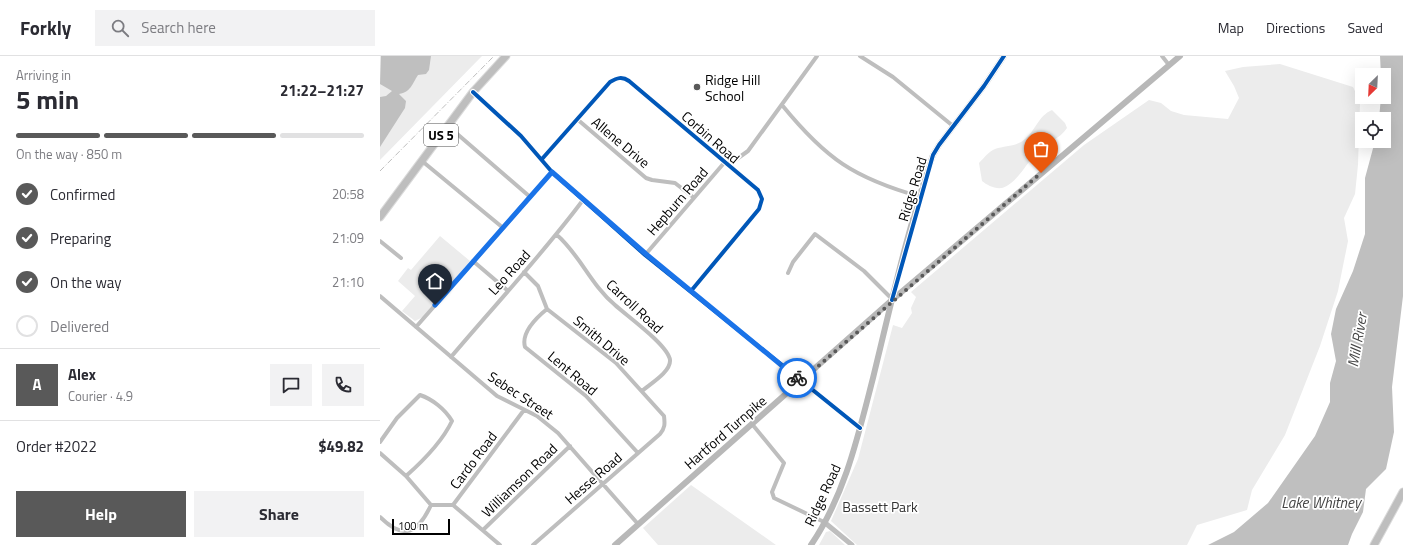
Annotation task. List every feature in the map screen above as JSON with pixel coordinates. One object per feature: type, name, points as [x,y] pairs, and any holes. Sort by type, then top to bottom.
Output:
[{"type":"main road","name":"US 5","points":[[380,218],[473,92],[506,56]]},
{"type":"main road","name":"Hartford Turnpike","points":[[615,545],[892,300],[1180,56]]},
{"type":"main road","name":"Ridge Road","points":[[811,545],[824,522],[846,475],[860,428],[892,300],[933,155],[953,126],[988,81],[1002,57]]},
{"type":"main road","points":[[1374,545],[1403,492]]},
{"type":"street","name":"Hepburn Road","points":[[646,254],[693,197],[724,163],[734,161],[748,151],[782,105],[793,86],[817,56]]},
{"type":"street","points":[[860,56],[893,77],[953,126]]},
{"type":"street","points":[[1162,56],[1169,65]]},
{"type":"street","name":"Corbin Road","points":[[542,160],[610,82],[618,78],[626,79],[724,163],[758,190],[762,196],[761,206],[691,291]]},
{"type":"street","points":[[473,92],[521,136],[552,172],[583,200],[646,254],[860,428]]},
{"type":"street","points":[[782,105],[815,143],[843,165],[872,181],[921,197]]},
{"type":"street","name":"Allene Drive","points":[[577,119],[646,178],[675,183],[693,197]]},
{"type":"street","points":[[448,126],[529,196]]},
{"type":"street","points":[[422,161],[502,227]]},
{"type":"street","points":[[416,327],[529,196],[552,172]]},
{"type":"street","name":"Leo Road","points":[[451,357],[507,290],[557,235],[583,200]]},
{"type":"street","points":[[788,273],[793,262],[815,234],[864,271],[892,300]]},
{"type":"street","name":"Carroll Road","points":[[557,235],[569,246],[596,284],[613,304],[654,339],[668,355],[670,363],[666,370],[642,391]]},
{"type":"street","points":[[380,241],[401,258]]},
{"type":"street","points":[[473,261],[507,290]]},
{"type":"street","points":[[524,272],[538,286],[547,309]]},
{"type":"street","name":"Sebec Street","points":[[380,296],[498,396],[537,416],[558,433],[638,524]]},
{"type":"street","name":"Smith Drive","points":[[547,309],[616,363],[664,416],[665,426]]},
{"type":"street","name":"Lent Road","points":[[547,309],[527,332],[523,341],[525,347],[586,396],[638,453]]},
{"type":"street","points":[[380,442],[397,418],[420,395],[428,398],[448,414],[452,421],[449,428],[421,464],[406,476]]},
{"type":"street","name":"Cardo Road","points":[[431,505],[453,505],[524,410]]},
{"type":"street","points":[[752,424],[784,463],[772,492],[774,498],[824,522],[852,545]]},
{"type":"street","name":"Hesse Road","points":[[533,545],[660,434],[665,426]]},
{"type":"street","name":"Williamson Road","points":[[484,529],[570,446]]},
{"type":"street","points":[[380,453],[406,476],[431,505],[422,523],[411,530],[403,531],[394,529],[380,517]]},
{"type":"street","points":[[453,505],[484,529],[500,545]]},
{"type":"green space","points":[[380,56],[482,56],[380,160]]},
{"type":"green space","points":[[1280,64],[1353,87],[1355,91],[1355,104],[1360,104],[1360,112],[1355,112],[1355,148],[1359,148],[1355,194],[1344,218],[1348,241],[1338,291],[1320,346],[1285,435],[1252,490],[1247,510],[1197,525],[1187,545],[857,545],[831,521],[858,459],[893,325],[902,328],[912,313],[911,308],[916,297],[911,292],[1084,145],[1149,100],[1161,103],[1171,111],[1184,115],[1228,119],[1239,98],[1225,71],[1243,67]]},
{"type":"green space","points":[[1052,110],[1065,123],[1067,128],[1064,132],[1036,153],[1017,178],[1007,186],[996,188],[982,181],[979,163],[986,155],[995,149],[1022,142],[1040,119]]},
{"type":"green space","points":[[440,236],[470,261],[423,317],[415,321],[402,311],[415,296],[398,281],[408,268],[411,270]]},
{"type":"green space","points":[[691,485],[776,545],[658,545],[643,528]]},
{"type":"green space","name":"Bassett Park","points":[[830,531],[845,545],[819,545],[826,532]]},
{"type":"water","points":[[381,56],[431,56],[429,70],[426,74],[418,75],[409,89],[399,94],[406,101],[405,108],[380,147],[380,97],[386,96],[392,91],[380,84]]},
{"type":"water","name":"Lake Whitney","points":[[1380,56],[1403,56],[1403,296],[1392,387],[1394,432],[1386,469],[1366,489],[1363,512],[1348,545],[1208,545],[1234,532],[1268,503],[1315,436],[1330,402],[1330,383],[1336,361],[1331,334],[1336,309],[1353,271],[1365,234],[1365,178],[1373,148],[1391,148],[1391,112],[1380,112],[1380,104],[1391,104],[1391,68],[1381,68]]},
{"type":"railway","points":[[380,171],[494,56]]},
{"type":"cycle path","points":[[892,300],[933,155],[984,86],[1004,56]]},
{"type":"cycle path","points":[[542,159],[610,82],[622,78],[629,81],[758,190],[762,199],[759,209],[691,291]]},
{"type":"cycle path","points":[[473,92],[521,136],[552,172],[645,255],[860,428]]},
{"type":"way so far","points":[[797,378],[801,381],[892,300],[1041,173]]},
{"type":"place","name":"Ridge Hill School","points":[[697,87]]},
{"type":"route","points":[[435,305],[529,196],[552,172],[646,254],[797,378]]},
{"type":"water label","name":"Mill River","points":[[1357,340]]}]
